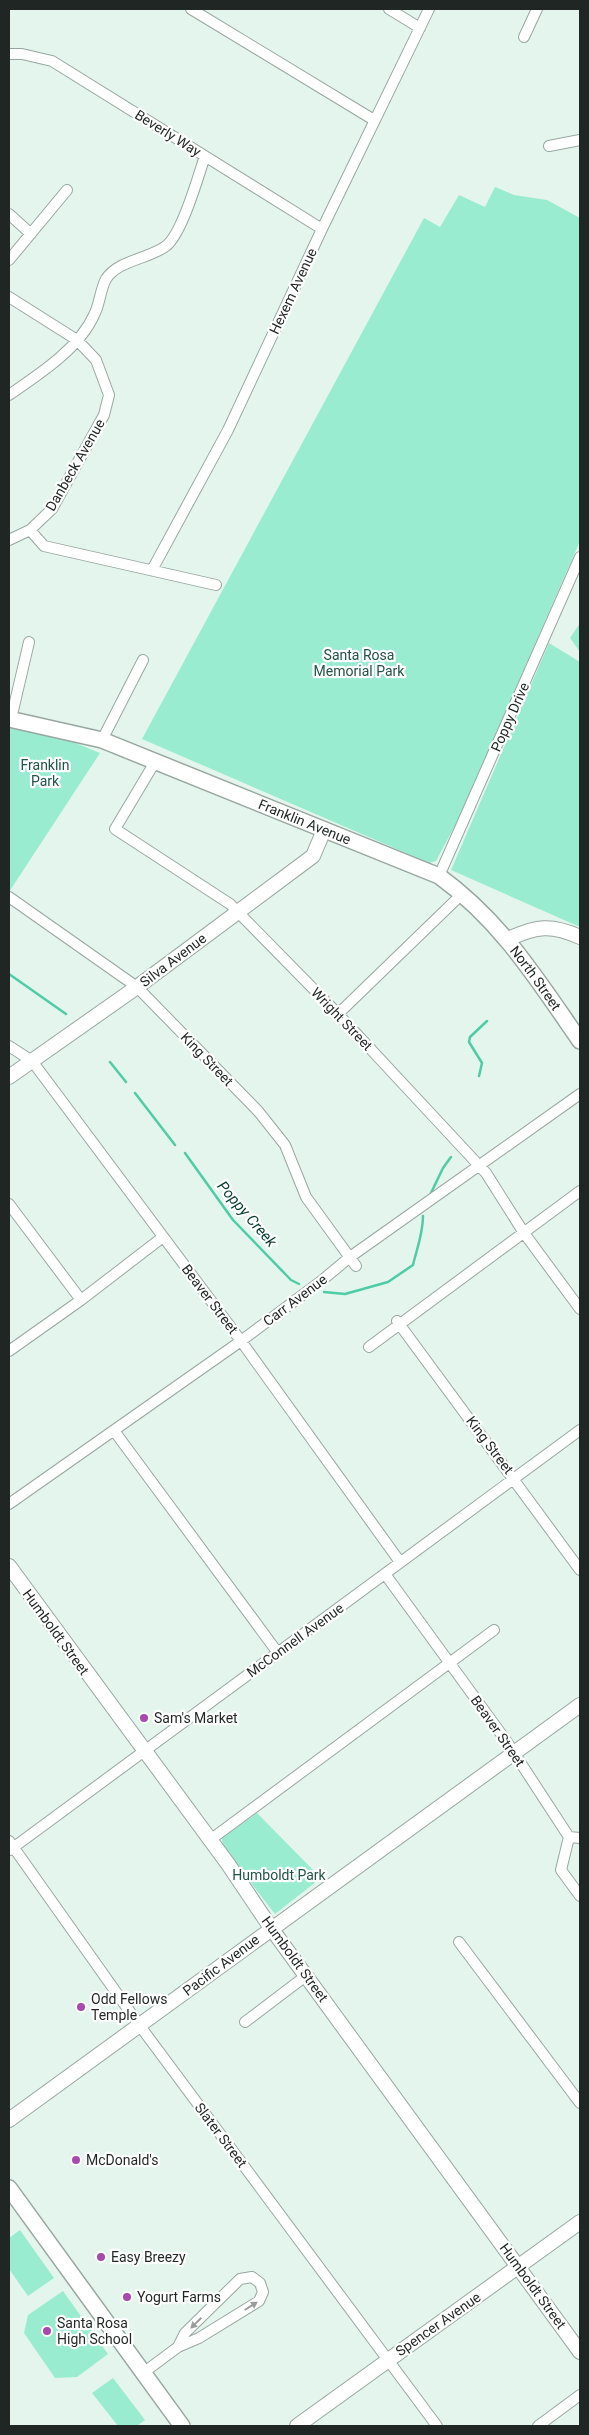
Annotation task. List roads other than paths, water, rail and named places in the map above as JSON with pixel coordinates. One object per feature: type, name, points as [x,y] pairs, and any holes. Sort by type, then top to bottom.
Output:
[{"type":"main road","name":"Franklin Avenue","points":[[10,719],[102,740],[439,876],[463,893],[508,938]]},
{"type":"main road","name":"North Street","points":[[508,938],[580,1041]]},
{"type":"main road","points":[[9,2188],[182,2426]]},
{"type":"street","points":[[191,9],[374,120]]},
{"type":"street","points":[[389,9],[420,28]]},
{"type":"street","name":"Hexem Avenue","points":[[152,570],[228,430],[374,120],[429,9]]},
{"type":"street","points":[[524,37],[537,9]]},
{"type":"street","name":"Beverly Way","points":[[9,54],[22,54],[52,61],[322,229]]},
{"type":"street","points":[[549,146],[580,140]]},
{"type":"street","points":[[9,395],[56,363],[76,340],[94,316],[107,278],[116,269],[149,256],[167,246],[176,235],[206,156]]},
{"type":"street","points":[[9,260],[67,190]]},
{"type":"street","points":[[9,214],[31,234]]},
{"type":"street","name":"Danbeck Avenue","points":[[9,297],[76,340],[96,360],[109,395],[104,415],[52,509],[30,530],[9,540]]},
{"type":"street","points":[[30,530],[44,546],[216,585]]},
{"type":"street","name":"Poppy Drive","points":[[439,876],[580,557]]},
{"type":"street","points":[[10,719],[30,642]]},
{"type":"street","points":[[102,740],[143,660]]},
{"type":"street","name":"Wright Street","points":[[155,762],[115,829],[230,904],[338,1014],[479,1166],[524,1233],[580,1309]]},
{"type":"street","name":"Silva Avenue","points":[[9,1077],[137,987],[313,856],[324,830]]},
{"type":"street","points":[[338,1014],[463,893]]},
{"type":"street","name":"King Street","points":[[9,897],[137,987],[258,1111],[285,1145],[306,1197],[353,1261]]},
{"type":"street","points":[[508,938],[535,928],[548,927],[565,930],[580,936]]},
{"type":"street","name":"Beaver Street","points":[[9,1046],[32,1061],[242,1341],[400,1562]]},
{"type":"street","name":"Carr Avenue","points":[[9,1504],[115,1432],[242,1341],[320,1282],[353,1261],[479,1166],[580,1094]]},
{"type":"street","points":[[369,1347],[580,1191]]},
{"type":"street","points":[[9,1204],[81,1300]]},
{"type":"street","points":[[9,1350],[81,1300],[163,1237]]},
{"type":"street","name":"King Street","points":[[399,1323],[580,1570]]},
{"type":"street","name":"McConnell Avenue","points":[[10,1846],[144,1751],[580,1430]]},
{"type":"street","points":[[115,1432],[278,1653]]},
{"type":"street","name":"Humboldt Street","points":[[9,1566],[210,1840],[580,2352]]},
{"type":"street","name":"Beaver Street","points":[[385,1574],[514,1753],[569,1837]]},
{"type":"street","points":[[210,1840],[494,1630]]},
{"type":"street","name":"Pacific Avenue","points":[[9,2120],[580,1705]]},
{"type":"street","points":[[580,1838],[569,1837],[561,1870],[580,1896]]},
{"type":"street","name":"Slater Street","points":[[10,1846],[140,2026],[436,2426]]},
{"type":"street","points":[[459,1942],[580,2102]]},
{"type":"street","points":[[245,2022],[307,1975]]},
{"type":"street","name":"Spencer Avenue","points":[[296,2426],[580,2222]]},
{"type":"street","points":[[143,2373],[178,2347],[199,2338],[259,2301],[263,2292],[260,2282],[252,2277],[240,2279],[185,2333],[178,2347]]},
{"type":"street","points":[[538,2426],[580,2395]]},
{"type":"waterway","name":"Poppy Creek","points":[[9,974],[66,1014]]},
{"type":"waterway","name":"Poppy Creek","points":[[479,1076],[482,1063],[469,1042],[470,1037],[487,1021]]},
{"type":"waterway","name":"Poppy Creek","points":[[110,1062],[126,1082]]},
{"type":"waterway","name":"Poppy Creek","points":[[135,1093],[175,1145]]},
{"type":"waterway","name":"Poppy Creek","points":[[185,1153],[233,1220],[291,1280],[299,1284]]},
{"type":"waterway","name":"Poppy Creek","points":[[430,1195],[443,1168],[451,1157]]},
{"type":"waterway","name":"Poppy Creek","points":[[324,1292],[345,1294],[388,1282],[413,1265],[421,1235],[423,1216]]},
{"type":"place","name":"Sam's Market","points":[[144,1718]]},
{"type":"place","name":"Odd Fellows Temple","points":[[81,2007]]},
{"type":"place","name":"McDonald's","points":[[76,2160]]},
{"type":"place","name":"Easy Breezy","points":[[101,2257]]},
{"type":"place","name":"Yogurt Farms","points":[[127,2297]]},
{"type":"place","name":"Santa Rosa High School","points":[[47,2331]]},
{"type":"park label","name":"Santa Rosa Memorial Park","points":[[359,664]]},
{"type":"park label","name":"Franklin Park","points":[[45,774]]},
{"type":"park label","name":"Humboldt Park","points":[[279,1875]]}]
